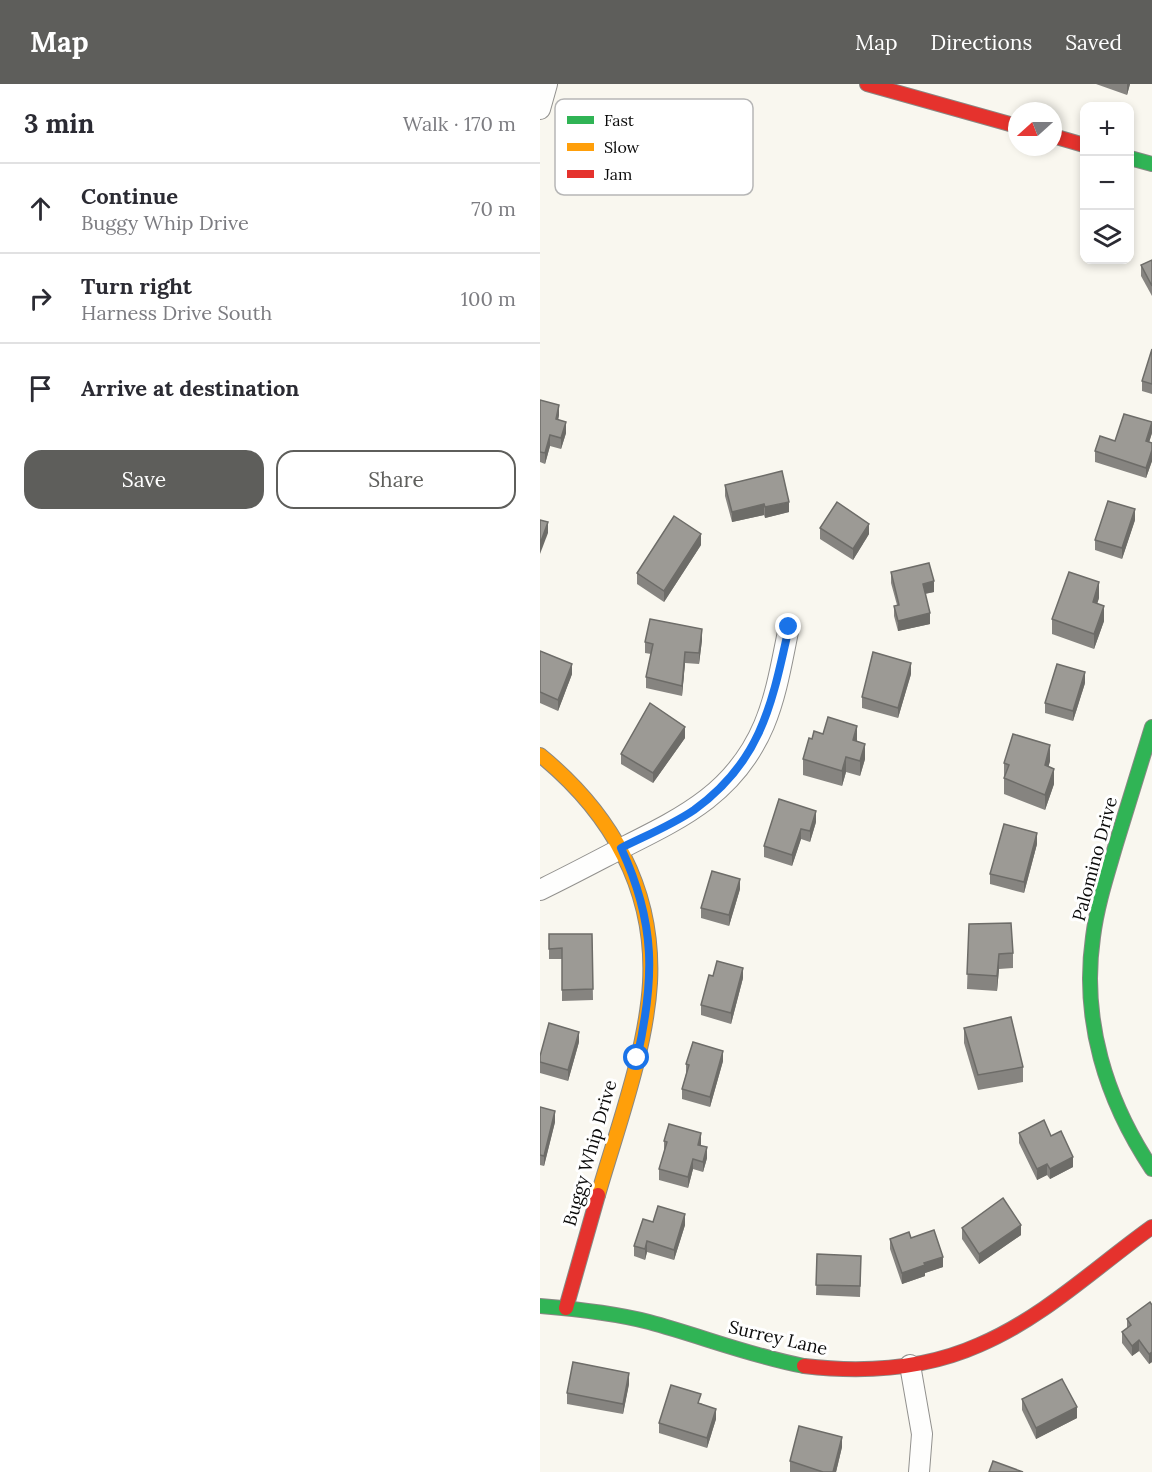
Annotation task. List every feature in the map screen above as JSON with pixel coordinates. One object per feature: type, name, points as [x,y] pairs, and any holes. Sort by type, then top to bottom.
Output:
[{"type":"street","points":[[540,109],[547,84]]},
{"type":"street","points":[[867,84],[1008,123]]},
{"type":"street","points":[[1062,139],[1080,144]]},
{"type":"street","points":[[1134,159],[1152,164]]},
{"type":"street","points":[[540,890],[694,810],[716,793],[751,750],[764,726],[773,700],[789,627]]},
{"type":"street","name":"Palomino Drive","points":[[1152,727],[1098,906],[1090,950],[1089,995],[1094,1039],[1106,1082],[1123,1123],[1152,1169]]},
{"type":"street","name":"Buggy Whip Drive","points":[[540,755],[555,766],[579,790],[621,848],[644,907],[649,941],[650,974],[646,1016],[637,1058],[566,1308]]},
{"type":"street","name":"Surrey Lane","points":[[540,1306],[608,1314],[648,1322],[801,1365],[859,1370],[910,1365],[960,1353],[1018,1325],[1152,1227]]},
{"type":"street","points":[[910,1365],[922,1434],[919,1472]]},
{"type":"building","points":[[1152,260],[1152,286],[1141,265]]},
{"type":"building","points":[[1152,349],[1152,384],[1142,381]]},
{"type":"building","points":[[540,400],[559,405],[556,419],[566,422],[561,438],[550,435],[545,453],[540,452]]},
{"type":"building","points":[[1124,414],[1152,422],[1146,441],[1152,443],[1152,450],[1146,468],[1095,451],[1100,436],[1115,441]]},
{"type":"building","points":[[782,471],[789,502],[765,507],[764,504],[732,512],[725,485]]},
{"type":"building","points":[[1108,501],[1135,509],[1122,548],[1095,540]]},
{"type":"building","points":[[837,502],[869,524],[853,549],[820,528]]},
{"type":"building","points":[[674,516],[701,534],[664,591],[637,573]]},
{"type":"building","points":[[540,520],[548,522],[540,544]]},
{"type":"building","points":[[929,563],[934,581],[923,584],[930,613],[898,621],[894,606],[899,605],[891,572]]},
{"type":"building","points":[[1069,572],[1099,582],[1093,602],[1104,606],[1094,634],[1052,619]]},
{"type":"building","points":[[650,619],[702,629],[699,653],[685,652],[682,686],[646,677],[653,644],[645,642]]},
{"type":"building","points":[[540,651],[572,664],[558,700],[540,692]]},
{"type":"building","points":[[873,652],[911,663],[898,708],[862,697]]},
{"type":"building","points":[[1057,664],[1085,672],[1073,711],[1045,703]]},
{"type":"building","points":[[650,703],[685,727],[653,773],[621,754]]},
{"type":"building","points":[[828,717],[857,726],[853,740],[865,744],[860,761],[846,757],[842,771],[803,759],[809,738],[812,739],[814,731],[823,734]]},
{"type":"building","points":[[1013,734],[1050,745],[1045,765],[1054,769],[1045,795],[1004,778],[1009,765],[1004,763]]},
{"type":"building","points":[[779,799],[816,811],[810,831],[801,829],[792,855],[764,846]]},
{"type":"building","points":[[1004,824],[1037,833],[1024,882],[990,874]]},
{"type":"building","points":[[712,871],[740,879],[729,915],[701,908]]},
{"type":"building","points":[[1011,923],[1013,953],[999,954],[997,976],[967,974],[969,924]]},
{"type":"building","points":[[549,934],[592,934],[593,989],[562,990],[562,948],[549,949]]},
{"type":"building","points":[[717,961],[743,968],[731,1013],[701,1005],[709,975],[713,976]]},
{"type":"building","points":[[1011,1017],[1023,1067],[978,1075],[964,1028]]},
{"type":"building","points":[[549,1023],[579,1032],[568,1070],[540,1062]]},
{"type":"building","points":[[693,1042],[723,1051],[710,1097],[682,1089],[689,1065],[686,1064]]},
{"type":"building","points":[[540,1107],[555,1111],[544,1156],[540,1155]]},
{"type":"building","points":[[1044,1120],[1051,1136],[1061,1131],[1073,1157],[1050,1169],[1047,1164],[1037,1169],[1019,1133]]},
{"type":"building","points":[[669,1124],[701,1133],[698,1145],[707,1147],[703,1162],[693,1159],[688,1177],[659,1169],[667,1142],[664,1141]]},
{"type":"building","points":[[1003,1198],[1021,1225],[979,1254],[962,1228]]},
{"type":"building","points":[[658,1206],[685,1214],[674,1250],[647,1241],[645,1249],[634,1246],[643,1219],[653,1222]]},
{"type":"building","points":[[934,1230],[943,1257],[902,1273],[890,1239],[909,1232],[911,1238]]},
{"type":"building","points":[[817,1254],[861,1256],[860,1286],[816,1285]]},
{"type":"building","points":[[1150,1302],[1152,1305],[1152,1352],[1149,1354],[1139,1340],[1132,1346],[1122,1332],[1131,1325],[1127,1319]]},
{"type":"building","points":[[573,1362],[629,1373],[623,1404],[567,1393]]},
{"type":"building","points":[[1062,1379],[1077,1407],[1036,1428],[1022,1399]]},
{"type":"building","points":[[671,1385],[701,1394],[698,1403],[716,1409],[707,1438],[659,1423]]},
{"type":"building","points":[[799,1426],[842,1437],[833,1472],[823,1472],[790,1461]]},
{"type":"building","points":[[993,1461],[1023,1472],[989,1472]]},
{"type":"traffic: fast","points":[[1134,159],[1152,164]]},
{"type":"traffic: fast","points":[[1152,727],[1103,890],[1095,925],[1090,968],[1094,1029],[1101,1058],[1122,1115],[1152,1169]]},
{"type":"traffic: fast","points":[[540,1306],[636,1319],[765,1357],[804,1366]]},
{"type":"traffic: slow","points":[[540,755],[588,802],[624,855],[645,916],[650,949],[650,983],[643,1036],[630,1090],[598,1195]]},
{"type":"traffic: jam","points":[[867,84],[1008,123]]},
{"type":"traffic: jam","points":[[1062,139],[1080,144]]},
{"type":"traffic: jam","points":[[566,1308],[598,1195]]},
{"type":"traffic: jam","points":[[804,1366],[849,1369],[893,1368],[936,1360],[979,1345],[1003,1334],[1047,1306],[1152,1227]]},
{"type":"route","points":[[637,1058],[646,1016],[650,974],[649,941],[644,907],[621,848],[694,810],[716,793],[735,772],[751,750],[764,726],[773,700],[789,627]]}]
